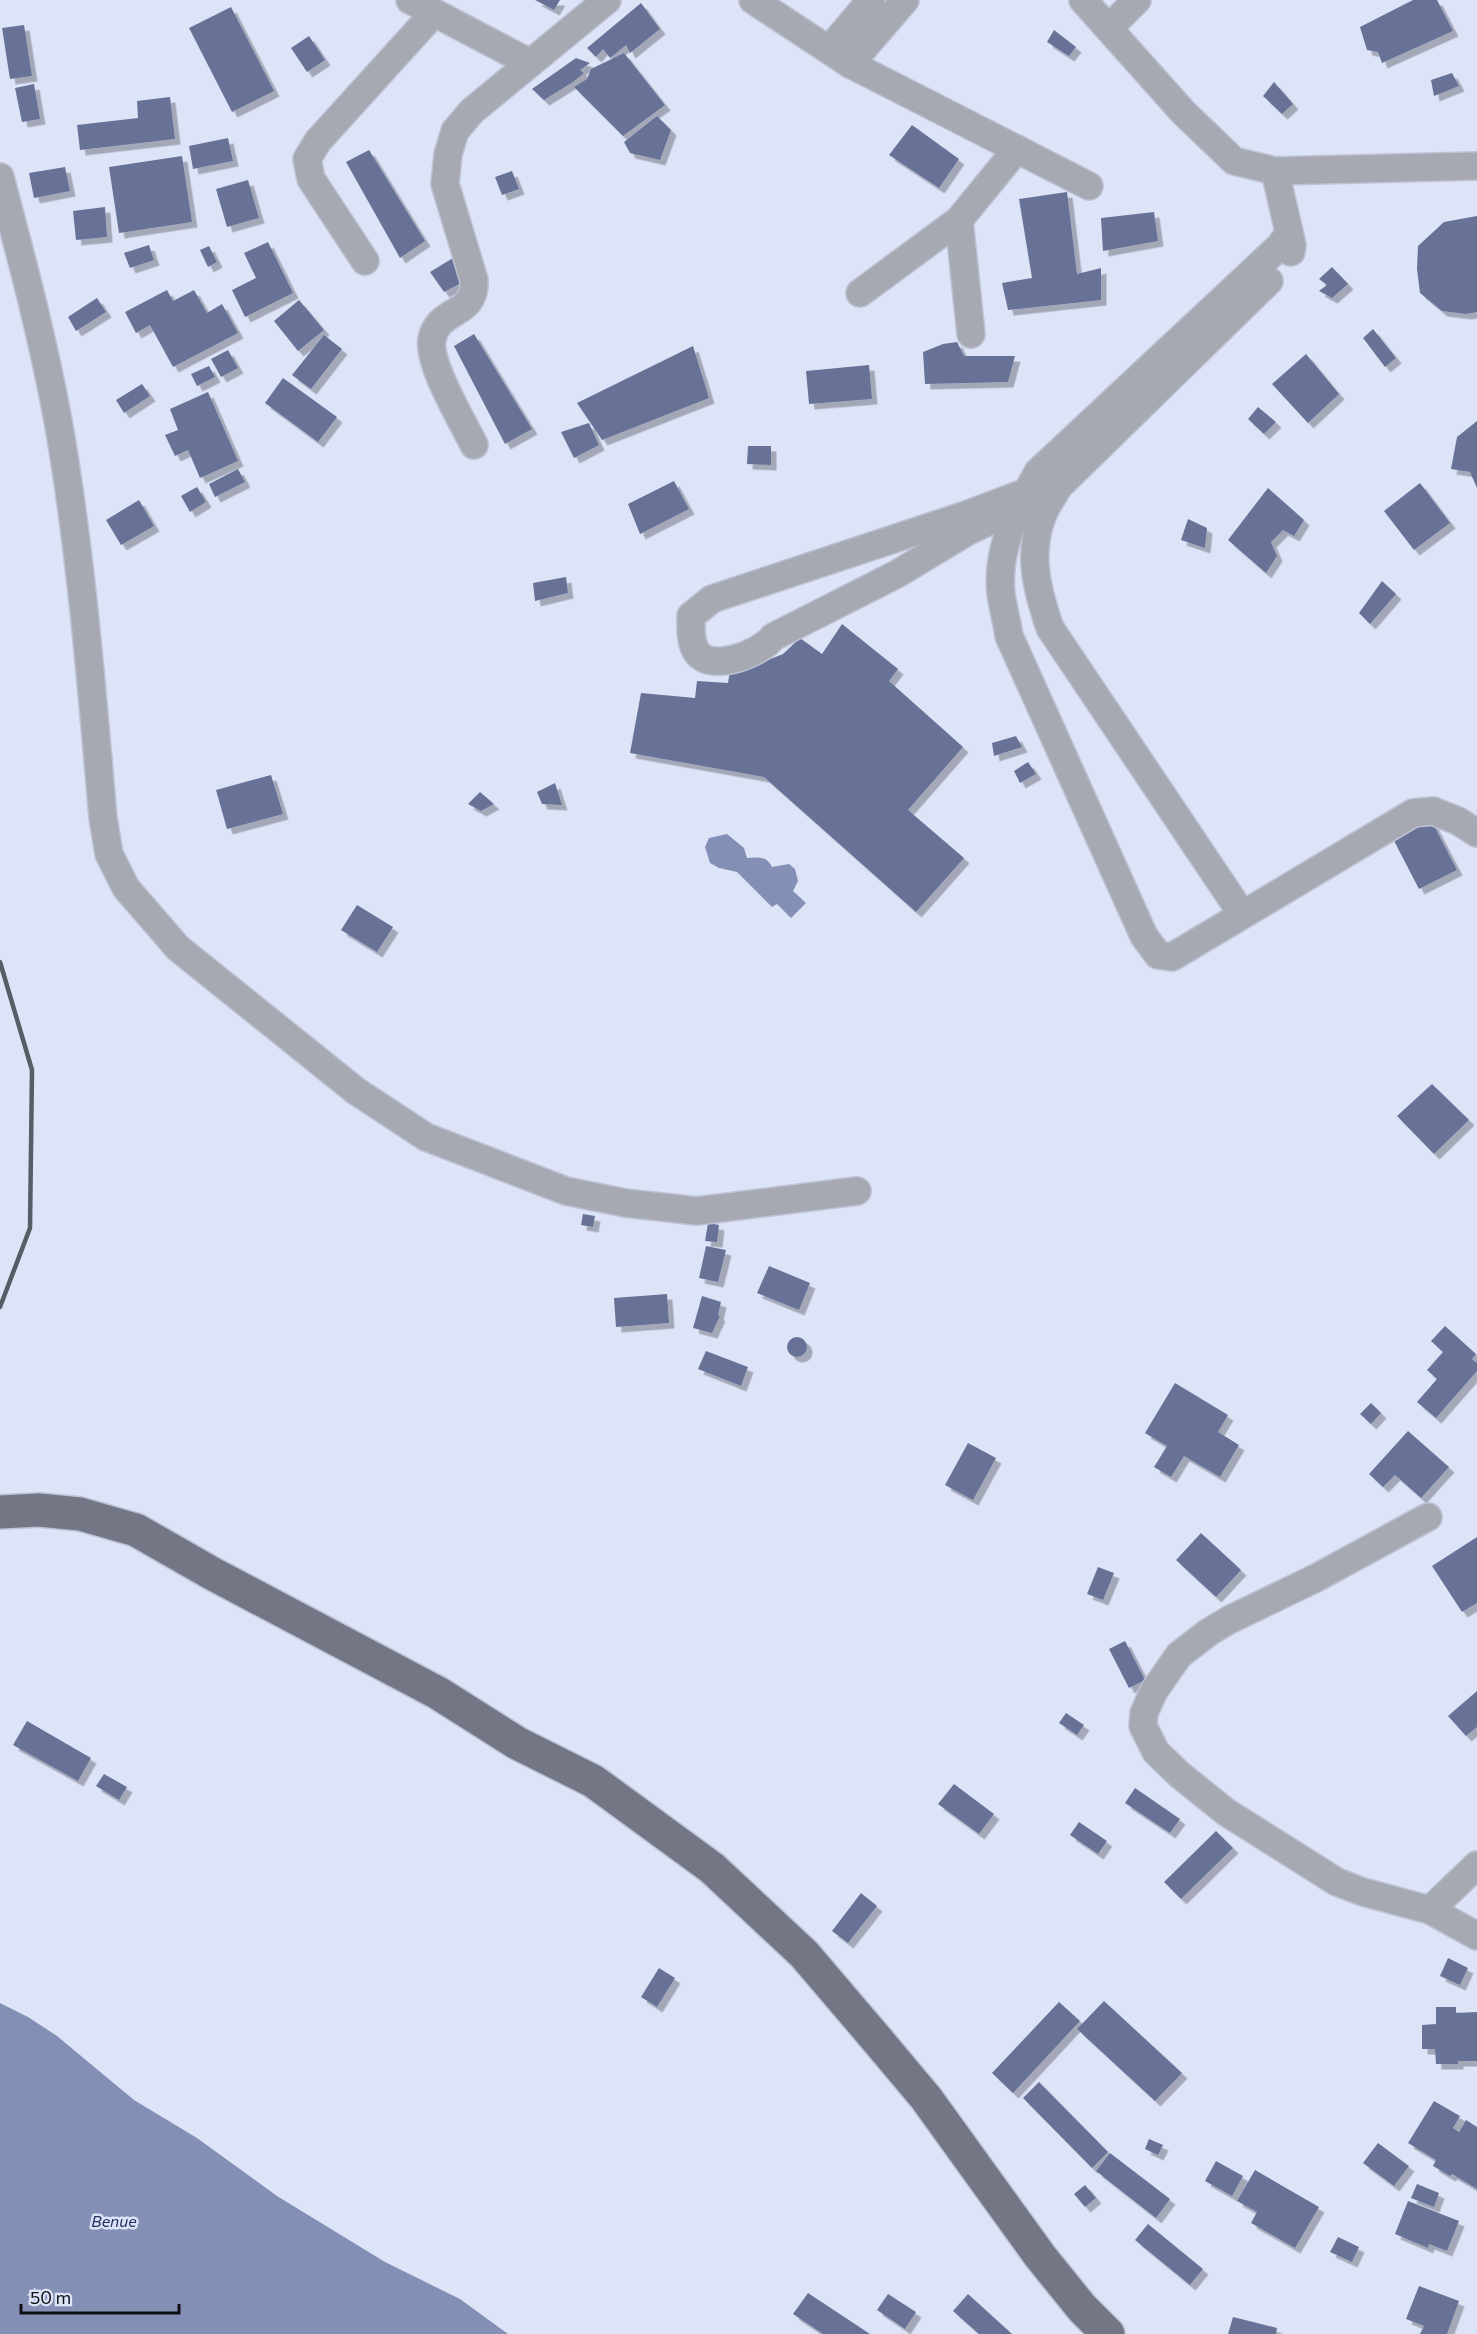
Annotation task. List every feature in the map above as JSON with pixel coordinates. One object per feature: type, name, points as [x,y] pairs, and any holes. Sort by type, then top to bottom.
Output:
[{"type":"main road","points":[[0,1512],[39,1510],[80,1514],[136,1530],[213,1574],[438,1693],[517,1743],[593,1781],[712,1868],[804,1954],[872,2034],[926,2098],[1040,2256],[1082,2308],[1108,2334]]},
{"type":"street","points":[[410,0],[530,63]]},
{"type":"street","points":[[474,445],[433,361],[431,340],[439,323],[468,304],[475,293],[474,280],[445,184],[448,154],[455,131],[472,111],[607,0]]},
{"type":"street","points":[[753,0],[840,57],[1089,186]]},
{"type":"street","points":[[840,57],[871,0]]},
{"type":"street","points":[[840,57],[905,0]]},
{"type":"street","points":[[1083,0],[1234,162],[1275,171],[1477,166]]},
{"type":"street","points":[[1109,28],[1137,0]]},
{"type":"street","points":[[365,261],[311,179],[307,159],[318,141],[434,13]]},
{"type":"street","points":[[860,293],[959,220],[1017,149]]},
{"type":"street","points":[[1242,914],[1050,628],[1036,590],[1034,554],[1042,514],[1059,486],[1288,262],[1275,171]]},
{"type":"street","points":[[0,177],[39,333],[61,438],[80,572],[103,818],[109,854],[126,888],[178,948],[356,1091],[426,1137],[566,1191],[625,1203],[697,1211],[857,1191]]},
{"type":"street","points":[[959,220],[971,334]]},
{"type":"street","points":[[1286,245],[1038,472],[1022,501],[1002,552],[1001,593],[1009,636],[1144,936],[1158,955],[1172,957],[1413,813],[1432,811],[1458,821],[1477,833]]},
{"type":"street","points":[[1022,501],[897,574],[773,637],[753,653],[721,662],[702,657],[695,650],[691,616],[712,599],[966,515],[1022,501]]},
{"type":"street","points":[[1428,1517],[1316,1578],[1228,1620],[1209,1632],[1179,1655],[1154,1691],[1144,1713],[1144,1732],[1156,1752],[1180,1775],[1226,1812],[1336,1882],[1363,1892],[1430,1910],[1477,1936]]},
{"type":"street","points":[[1430,1910],[1477,1865]]},
{"type":"water","points":[[727,834],[744,848],[747,858],[765,859],[772,867],[789,864],[795,869],[798,881],[793,891],[806,903],[791,918],[777,904],[772,907],[737,872],[719,868],[710,863],[705,847],[709,838]]},
{"type":"water","name":"Benue","points":[[0,2003],[28,2017],[57,2036],[134,2100],[197,2138],[277,2196],[385,2262],[460,2299],[508,2334],[0,2334]]},
{"type":"building","points":[[535,0],[560,0],[554,10]]},
{"type":"building","points":[[1413,0],[1437,0],[1453,31],[1382,63],[1378,52],[1367,50],[1360,27]]},
{"type":"building","points":[[641,3],[660,29],[630,53],[626,45],[610,58],[603,49],[596,57],[587,48]]},
{"type":"building","points":[[231,7],[274,91],[232,112],[189,28]]},
{"type":"building","points":[[24,25],[32,76],[10,79],[2,28]]},
{"type":"building","points":[[1054,30],[1076,47],[1069,56],[1047,42]]},
{"type":"building","points":[[309,36],[325,60],[307,72],[291,48]]},
{"type":"building","points":[[624,53],[665,105],[623,136],[574,87],[587,79],[591,69]]},
{"type":"building","points":[[576,58],[590,63],[580,70],[584,73],[573,82],[544,100],[532,89]]},
{"type":"building","points":[[1452,73],[1459,86],[1434,96],[1431,80]]},
{"type":"building","points":[[1274,82],[1293,104],[1282,114],[1263,96]]},
{"type":"building","points":[[34,84],[40,119],[22,122],[15,88]]},
{"type":"building","points":[[170,97],[175,139],[80,150],[77,125],[138,118],[137,101]]},
{"type":"building","points":[[657,116],[671,130],[660,160],[630,153],[624,142]]},
{"type":"building","points":[[912,125],[959,159],[939,188],[889,155]]},
{"type":"building","points":[[228,138],[233,161],[193,169],[189,146]]},
{"type":"building","points":[[369,150],[425,241],[400,258],[346,162]]},
{"type":"building","points":[[182,156],[192,222],[119,233],[109,167]]},
{"type":"building","points":[[65,167],[70,191],[34,198],[29,173]]},
{"type":"building","points":[[512,171],[519,189],[502,195],[495,177]]},
{"type":"building","points":[[248,180],[259,218],[227,227],[216,189]]},
{"type":"building","points":[[1067,192],[1077,274],[1101,268],[1101,300],[1008,310],[1002,283],[1032,278],[1019,199]]},
{"type":"building","points":[[105,207],[107,237],[76,240],[73,211]]},
{"type":"building","points":[[1154,212],[1158,241],[1103,251],[1101,218]]},
{"type":"building","points":[[1477,216],[1477,312],[1466,314],[1442,311],[1420,293],[1417,269],[1418,246],[1444,222]]},
{"type":"building","points":[[268,242],[293,293],[245,317],[232,290],[256,278],[244,253]]},
{"type":"building","points":[[149,245],[154,260],[130,268],[124,253]]},
{"type":"building","points":[[209,246],[217,262],[208,267],[200,250]]},
{"type":"building","points":[[453,258],[467,280],[444,292],[430,272]]},
{"type":"building","points":[[1332,267],[1348,284],[1332,298],[1319,291],[1327,285],[1319,279]]},
{"type":"building","points":[[167,290],[173,301],[194,290],[207,313],[222,304],[238,333],[173,367],[150,325],[136,333],[125,312]]},
{"type":"building","points":[[97,298],[106,312],[76,331],[68,317]]},
{"type":"building","points":[[299,300],[324,330],[298,351],[274,321]]},
{"type":"building","points":[[1373,329],[1396,358],[1385,367],[1363,338]]},
{"type":"building","points":[[474,334],[532,429],[505,444],[454,346]]},
{"type":"building","points":[[324,335],[342,349],[311,389],[292,375]]},
{"type":"building","points":[[957,342],[964,356],[1015,356],[1008,382],[925,384],[923,352],[943,344]]},
{"type":"building","points":[[693,346],[709,398],[602,440],[577,403]]},
{"type":"building","points":[[228,350],[238,368],[221,377],[211,359]]},
{"type":"building","points":[[1306,354],[1339,394],[1308,423],[1272,384]]},
{"type":"building","points":[[869,365],[872,399],[809,404],[806,371]]},
{"type":"building","points":[[209,366],[215,377],[197,386],[191,374]]},
{"type":"building","points":[[283,378],[337,417],[318,442],[265,403]]},
{"type":"building","points":[[142,384],[150,396],[124,413],[116,400]]},
{"type":"building","points":[[208,392],[238,461],[200,478],[188,450],[175,456],[165,435],[178,430],[170,409]]},
{"type":"building","points":[[1258,407],[1276,422],[1264,434],[1248,419]]},
{"type":"building","points":[[1477,421],[1477,488],[1470,472],[1451,469],[1457,437]]},
{"type":"building","points":[[589,423],[599,445],[574,458],[561,432]]},
{"type":"building","points":[[748,446],[771,446],[771,465],[747,464]]},
{"type":"building","points":[[238,469],[245,482],[215,497],[209,484]]},
{"type":"building","points":[[674,481],[689,509],[640,534],[628,504]]},
{"type":"building","points":[[1420,483],[1450,523],[1414,550],[1384,511]]},
{"type":"building","points":[[197,487],[206,502],[190,512],[181,496]]},
{"type":"building","points":[[1268,488],[1304,520],[1294,536],[1283,530],[1271,542],[1277,556],[1266,573],[1228,540]]},
{"type":"building","points":[[139,500],[154,526],[121,545],[106,520]]},
{"type":"building","points":[[1188,519],[1207,528],[1205,548],[1181,540]]},
{"type":"building","points":[[566,577],[568,593],[535,601],[533,583]]},
{"type":"building","points":[[1382,581],[1396,594],[1370,624],[1359,613]]},
{"type":"building","points":[[842,624],[898,669],[889,681],[963,747],[908,810],[964,858],[916,912],[764,777],[630,753],[641,693],[695,698],[697,681],[728,683],[731,664],[742,666],[763,662],[783,654],[800,638],[822,654]]},
{"type":"building","points":[[1016,736],[1022,747],[994,756],[992,743]]},
{"type":"building","points":[[1028,762],[1036,774],[1020,783],[1014,771]]},
{"type":"building","points":[[271,775],[283,814],[227,829],[216,790]]},
{"type":"building","points":[[555,783],[562,805],[542,804],[537,792]]},
{"type":"building","points":[[480,792],[494,804],[481,811],[468,804]]},
{"type":"building","points":[[1428,814],[1457,870],[1419,889],[1390,833]]},
{"type":"building","points":[[357,905],[393,927],[377,952],[341,930]]},
{"type":"building","points":[[1432,1084],[1469,1120],[1434,1154],[1397,1116]]},
{"type":"building","points":[[583,1214],[595,1216],[593,1227],[581,1225]]},
{"type":"building","points":[[708,1223],[719,1225],[717,1242],[705,1241]]},
{"type":"building","points":[[706,1246],[726,1250],[718,1282],[699,1278]]},
{"type":"building","points":[[769,1266],[810,1283],[799,1310],[757,1293]]},
{"type":"building","points":[[667,1294],[669,1323],[616,1327],[614,1298]]},
{"type":"building","points":[[702,1296],[721,1302],[718,1315],[720,1316],[712,1333],[693,1328]]},
{"type":"building","points":[[1445,1326],[1476,1354],[1472,1359],[1477,1363],[1477,1371],[1436,1418],[1417,1402],[1437,1379],[1427,1370],[1443,1352],[1431,1341]]},
{"type":"building","points":[[797,1337],[804,1340],[807,1347],[804,1354],[797,1357],[790,1354],[787,1347],[790,1340]]},
{"type":"building","points":[[706,1351],[748,1367],[741,1386],[698,1369]]},
{"type":"building","points":[[1175,1383],[1228,1415],[1218,1432],[1239,1445],[1220,1477],[1184,1456],[1171,1477],[1154,1467],[1167,1446],[1145,1433]]},
{"type":"building","points":[[1371,1403],[1381,1413],[1371,1424],[1360,1414]]},
{"type":"building","points":[[1408,1431],[1449,1467],[1421,1498],[1395,1475],[1383,1487],[1369,1474]]},
{"type":"building","points":[[968,1443],[996,1458],[973,1500],[945,1485]]},
{"type":"building","points":[[1201,1533],[1241,1570],[1216,1597],[1176,1560]]},
{"type":"building","points":[[1477,1537],[1477,1603],[1462,1612],[1432,1566]]},
{"type":"building","points":[[1098,1567],[1114,1573],[1103,1600],[1087,1594]]},
{"type":"building","points":[[1125,1641],[1145,1680],[1129,1688],[1109,1649]]},
{"type":"building","points":[[1477,1691],[1477,1727],[1466,1736],[1448,1716]]},
{"type":"building","points":[[1066,1713],[1084,1725],[1077,1735],[1059,1723]]},
{"type":"building","points":[[27,1721],[91,1758],[78,1781],[13,1745]]},
{"type":"building","points":[[104,1774],[127,1787],[119,1800],[96,1786]]},
{"type":"building","points":[[954,1784],[994,1814],[979,1834],[938,1804]]},
{"type":"building","points":[[1135,1788],[1180,1819],[1170,1833],[1125,1803]]},
{"type":"building","points":[[1079,1822],[1107,1841],[1098,1854],[1070,1835]]},
{"type":"building","points":[[1216,1831],[1233,1848],[1181,1899],[1164,1882]]},
{"type":"building","points":[[861,1893],[877,1906],[848,1943],[832,1931]]},
{"type":"building","points":[[1448,1958],[1468,1968],[1460,1985],[1440,1976]]},
{"type":"building","points":[[659,1968],[675,1978],[657,2007],[641,1997]]},
{"type":"building","points":[[1104,2001],[1182,2073],[1155,2101],[1077,2029]]},
{"type":"building","points":[[1059,2002],[1080,2021],[1013,2093],[992,2073]]},
{"type":"building","points":[[1436,2007],[1456,2007],[1456,2013],[1477,2012],[1477,2061],[1436,2064],[1435,2049],[1422,2049],[1422,2025],[1436,2024]]},
{"type":"building","points":[[1039,2082],[1108,2152],[1092,2168],[1023,2098]]},
{"type":"building","points":[[1434,2101],[1460,2116],[1453,2128],[1459,2132],[1466,2120],[1477,2127],[1477,2189],[1433,2166],[1436,2160],[1408,2143]]},
{"type":"building","points":[[1149,2139],[1163,2145],[1158,2155],[1145,2149]]},
{"type":"building","points":[[1378,2143],[1409,2166],[1394,2186],[1363,2163]]},
{"type":"building","points":[[1110,2153],[1170,2199],[1156,2218],[1096,2171]]},
{"type":"building","points":[[1216,2161],[1243,2176],[1232,2196],[1205,2181]]},
{"type":"building","points":[[1255,2170],[1319,2207],[1295,2248],[1251,2223],[1257,2212],[1237,2201]]},
{"type":"building","points":[[1417,2184],[1439,2193],[1434,2207],[1411,2198]]},
{"type":"building","points":[[1085,2185],[1096,2198],[1085,2207],[1074,2194]]},
{"type":"building","points":[[1408,2201],[1459,2221],[1447,2251],[1429,2244],[1428,2248],[1395,2234]]},
{"type":"building","points":[[1148,2224],[1203,2269],[1190,2285],[1135,2240]]},
{"type":"building","points":[[1338,2237],[1359,2247],[1352,2262],[1330,2252]]},
{"type":"building","points":[[1419,2286],[1459,2301],[1447,2334],[1420,2334],[1424,2326],[1406,2319]]},
{"type":"building","points":[[808,2293],[870,2334],[823,2334],[793,2314]]},
{"type":"building","points":[[888,2294],[916,2312],[905,2329],[877,2310]]},
{"type":"building","points":[[968,2294],[1012,2334],[979,2334],[953,2311]]},
{"type":"building","points":[[1233,2317],[1277,2328],[1276,2334],[1228,2334]]},
{"type":"railway","points":[[0,962],[32,1070],[30,1228],[0,1307]]}]
